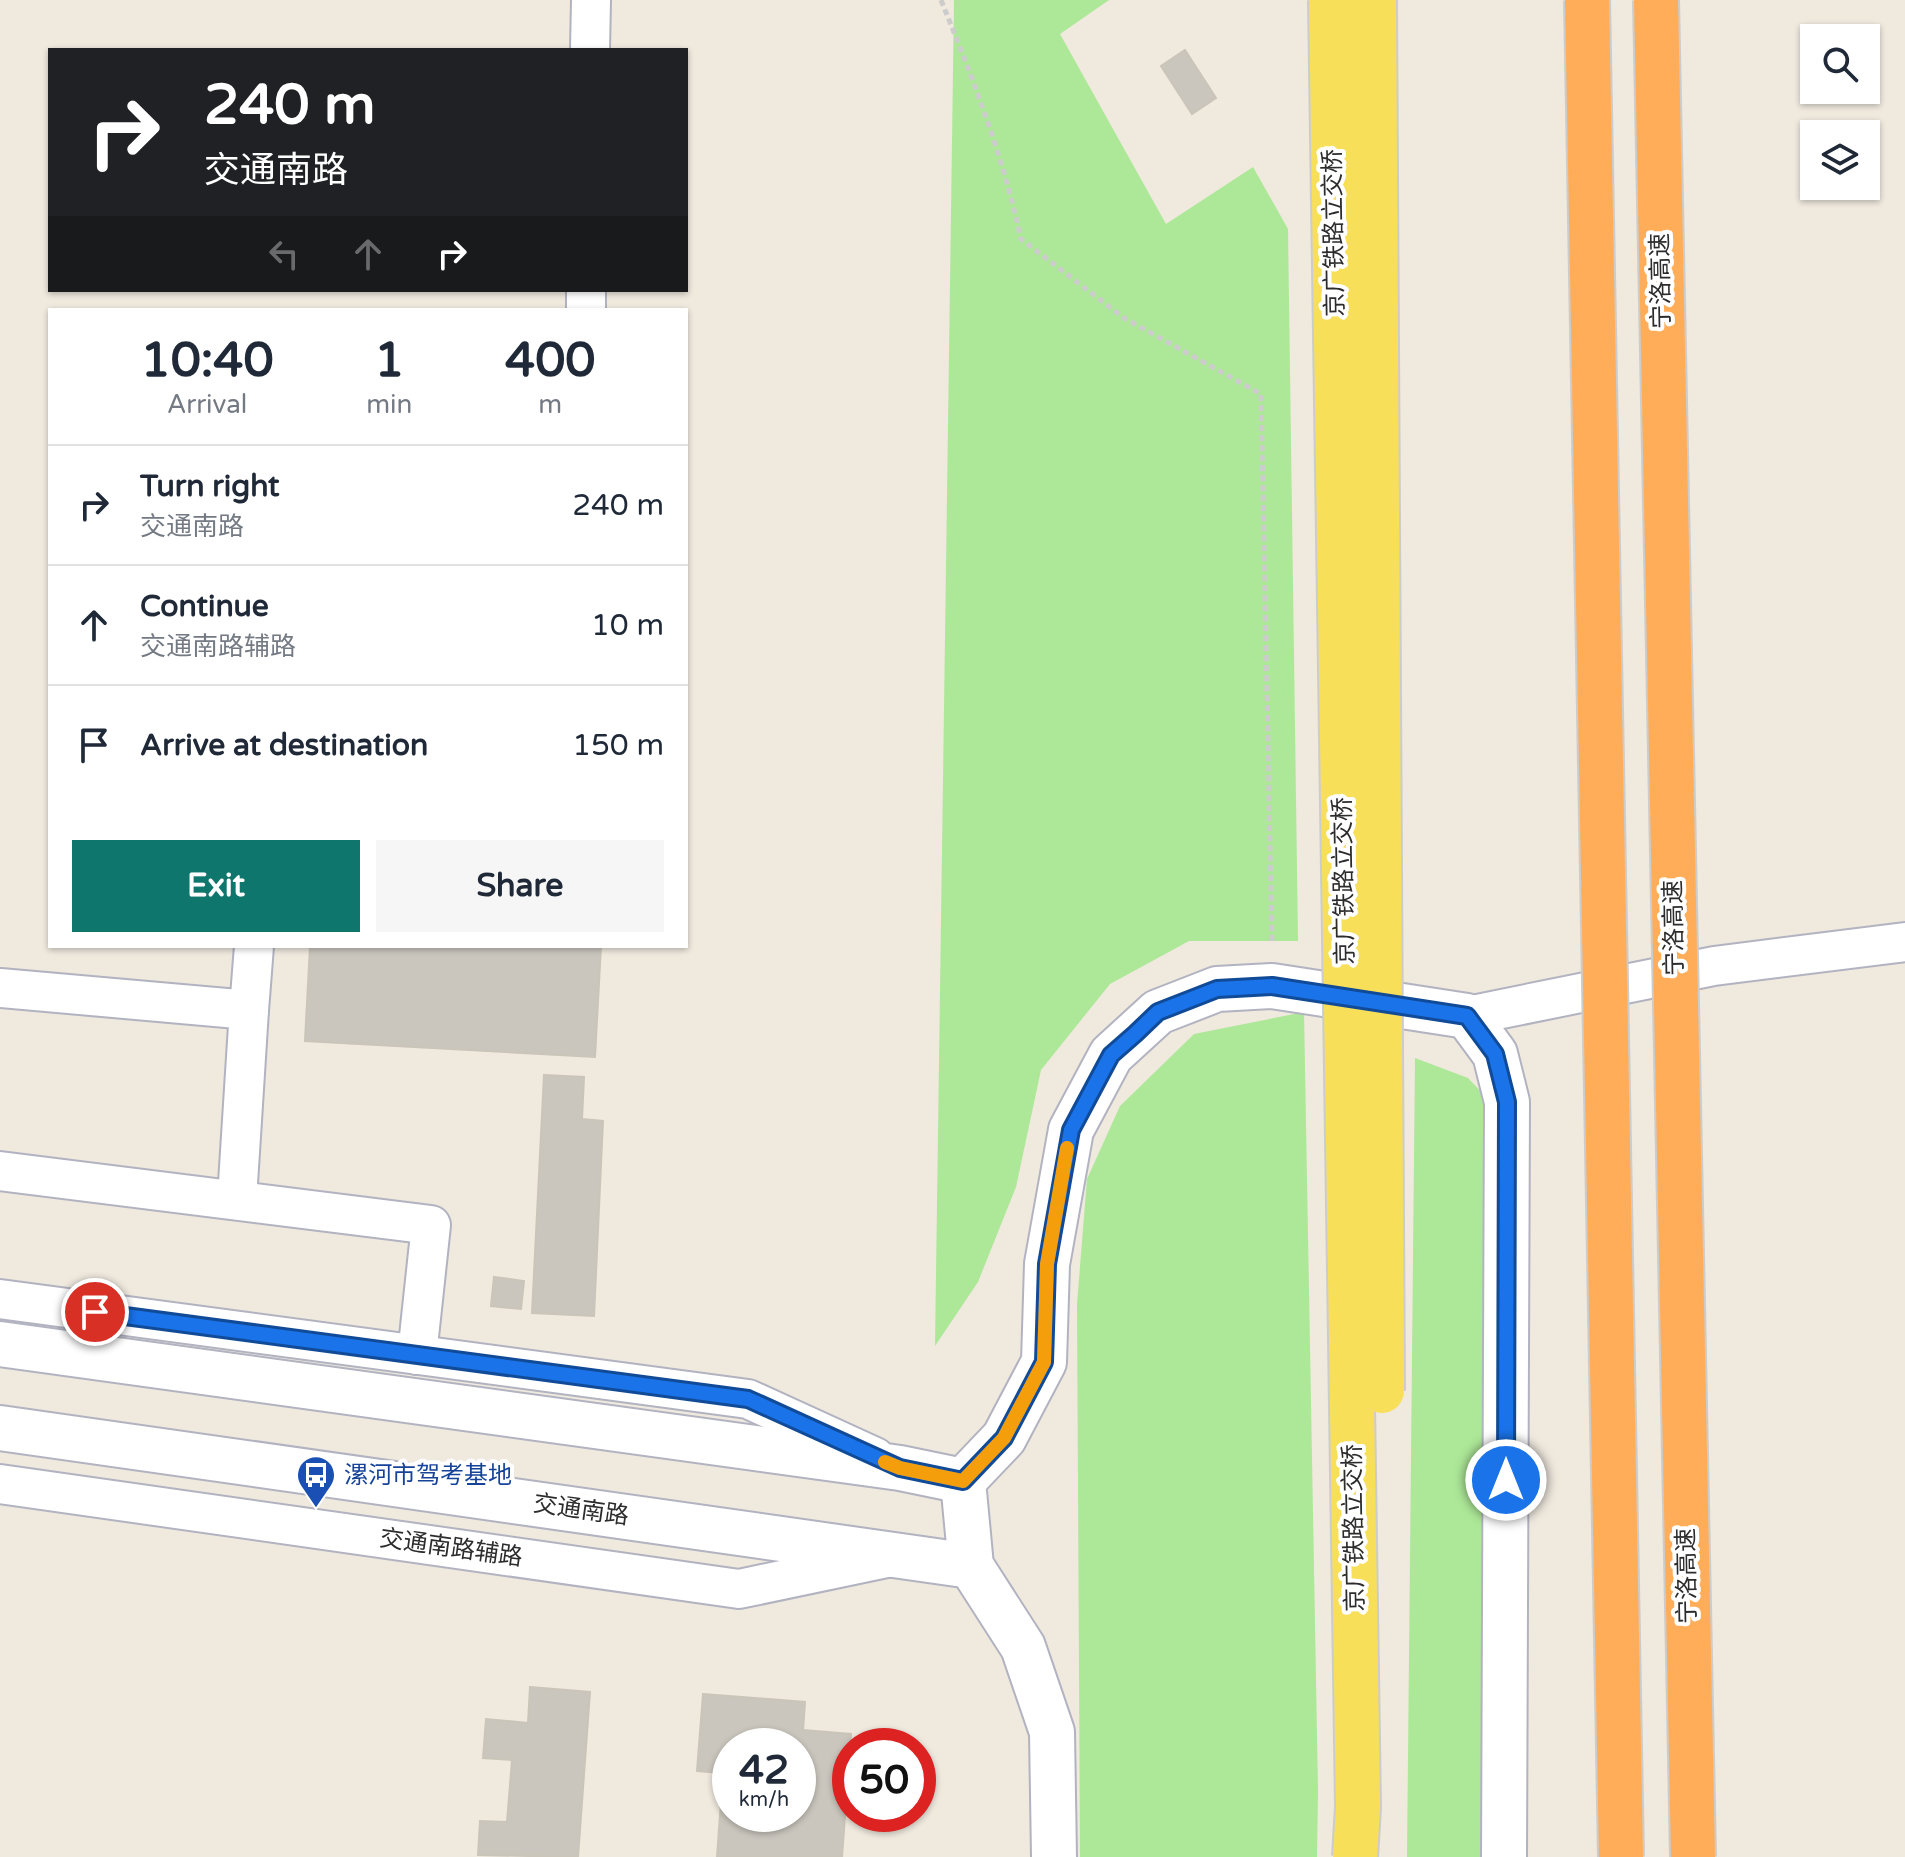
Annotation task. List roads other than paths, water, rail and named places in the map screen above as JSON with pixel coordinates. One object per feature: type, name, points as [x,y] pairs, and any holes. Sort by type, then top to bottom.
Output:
[{"type":"highway","points":[[1587,0],[1621,1857]]},
{"type":"highway","name":"宁洛高速","points":[[1656,0],[1693,1857]]},
{"type":"main road","name":"京广铁路立交桥","points":[[1331,0],[1357,1775],[1355,1857]]},
{"type":"main road","name":"京广铁路立交桥","points":[[1374,0],[1383,1857]]},
{"type":"main road","points":[[1054,1857],[1052,1732],[1023,1647],[971,1566],[963,1481],[1004,1438],[1044,1362],[1047,1264],[1071,1130],[1111,1055],[1158,1012],[1217,989],[1272,986],[1467,1016],[1495,1054],[1507,1102],[1504,1857]]},
{"type":"main road","points":[[0,1344],[900,1468],[963,1481]]},
{"type":"main road","name":"交通南路","points":[[0,1428],[971,1566]]},
{"type":"street","points":[[590,48],[591,0]]},
{"type":"street","points":[[1467,1016],[1714,966],[1905,942]]},
{"type":"street","points":[[237,1199],[254,948]]},
{"type":"street","points":[[0,988],[249,1010]]},
{"type":"street","points":[[0,1171],[431,1225],[417,1355]]},
{"type":"street","points":[[0,1299],[748,1399],[900,1468]]},
{"type":"street","name":"交通南路辅路","points":[[0,1484],[739,1589],[900,1555]]},
{"type":"place","name":"漯河市驾考基地","points":[[316,1509]]}]
